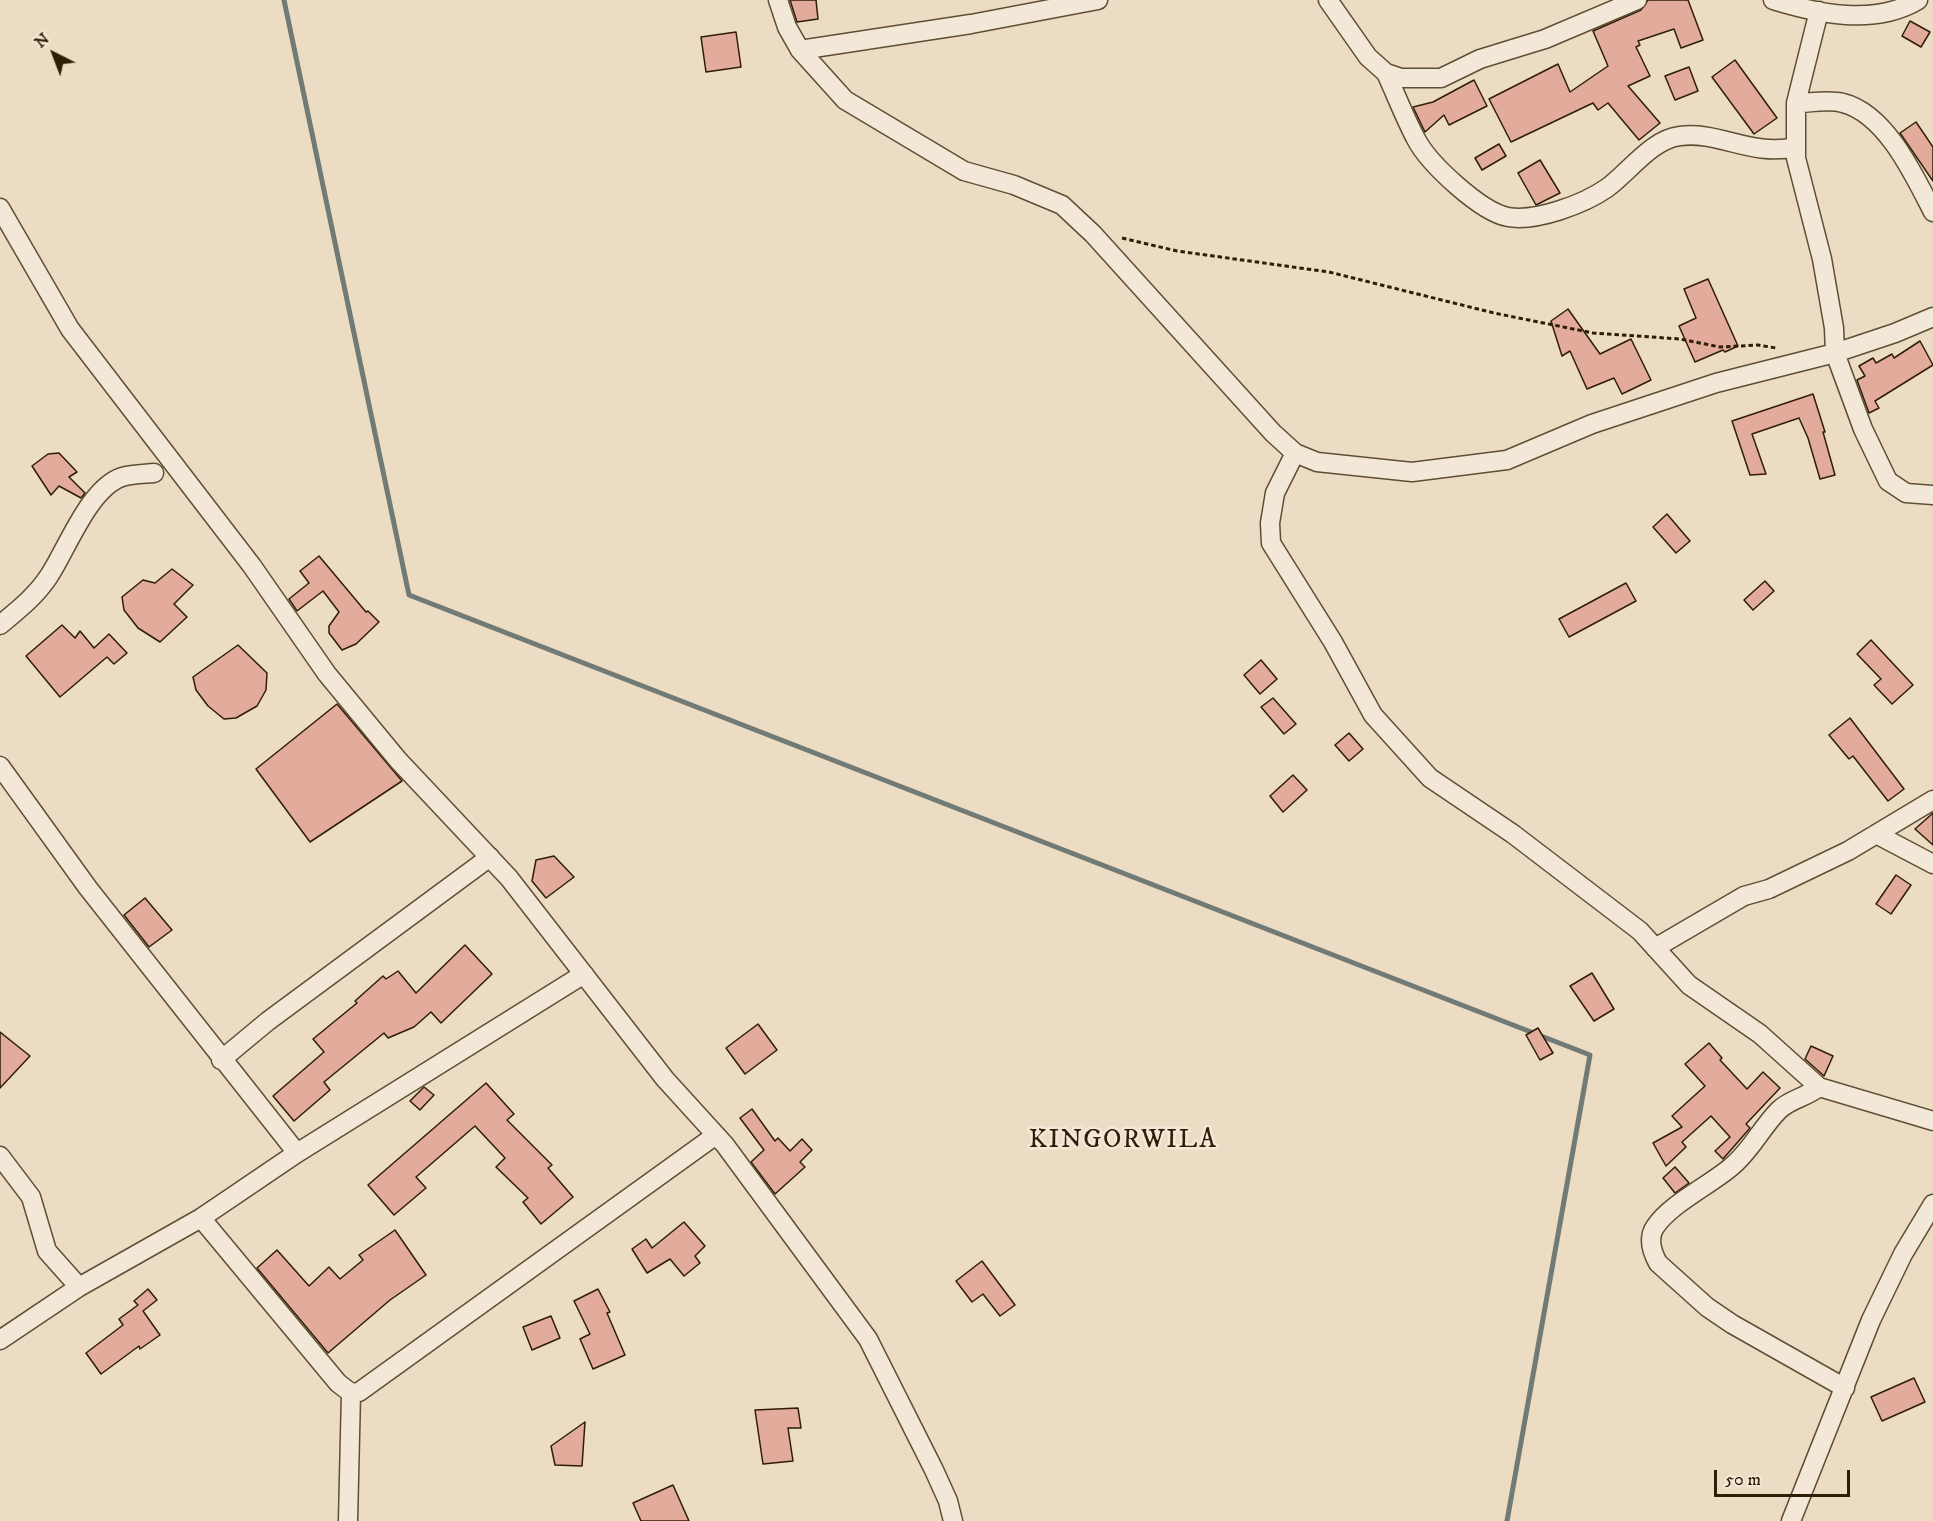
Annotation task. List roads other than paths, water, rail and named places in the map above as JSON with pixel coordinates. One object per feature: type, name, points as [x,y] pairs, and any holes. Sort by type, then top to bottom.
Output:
[{"type":"street","points":[[778,0],[787,27],[800,50],[845,100],[900,135],[964,171],[1014,184],[1062,205],[1093,234],[1240,397],[1295,453],[1317,462],[1412,472],[1507,460],[1592,424],[1716,383],[1835,353],[1895,333],[1933,316]]},
{"type":"street","points":[[800,50],[971,24],[1098,0]]},
{"type":"street","points":[[1328,0],[1368,57],[1386,73],[1401,78],[1440,78],[1480,59],[1545,39],[1637,0]]},
{"type":"street","points":[[1773,0],[1819,11],[1850,15],[1898,11],[1914,1]]},
{"type":"street","points":[[1819,11],[1796,103],[1796,158],[1822,259],[1834,328],[1835,353],[1863,429],[1888,481],[1906,493],[1933,495]]},
{"type":"street","points":[[1386,73],[1417,141],[1449,180],[1506,217],[1523,218],[1573,206],[1606,189],[1659,144],[1680,136],[1713,138],[1776,152],[1796,147]]},
{"type":"street","points":[[1796,103],[1842,102],[1880,124],[1917,181],[1933,212]]},
{"type":"street","points":[[0,208],[70,329],[245,557],[327,674],[398,760],[509,878],[664,1079],[716,1135],[868,1340],[934,1470],[948,1501],[953,1521]]},
{"type":"street","points":[[1295,453],[1275,492],[1270,523],[1271,543],[1333,642],[1373,715],[1430,778],[1566,874],[1640,931],[1689,985],[1760,1034],[1819,1087],[1933,1121]]},
{"type":"street","points":[[0,625],[32,599],[49,577],[84,515],[103,490],[120,478],[154,473]]},
{"type":"street","points":[[0,766],[88,888],[297,1154]]},
{"type":"street","points":[[1655,948],[1744,896],[1769,889],[1812,869],[1933,800]]},
{"type":"street","points":[[1876,834],[1933,864]]},
{"type":"street","points":[[221,1059],[268,1021],[490,857]]},
{"type":"street","points":[[0,1340],[79,1287],[201,1218],[297,1154],[584,974]]},
{"type":"street","points":[[1819,1087],[1809,1095],[1780,1108],[1752,1146],[1731,1167],[1662,1220],[1653,1230],[1651,1246],[1658,1263],[1707,1307],[1767,1346],[1845,1388]]},
{"type":"street","points":[[351,1393],[367,1389],[443,1330],[716,1135]]},
{"type":"street","points":[[0,1156],[31,1197],[47,1251],[79,1287]]},
{"type":"street","points":[[1791,1521],[1871,1320],[1903,1254],[1933,1204]]},
{"type":"street","points":[[201,1218],[338,1383],[351,1393]]},
{"type":"street","points":[[348,1521],[351,1393]]},
{"type":"waterway","points":[[284,0],[409,595],[1590,1055],[1507,1521]]},
{"type":"district","name":"KINGORWILA","points":[[1123,1142]]}]
